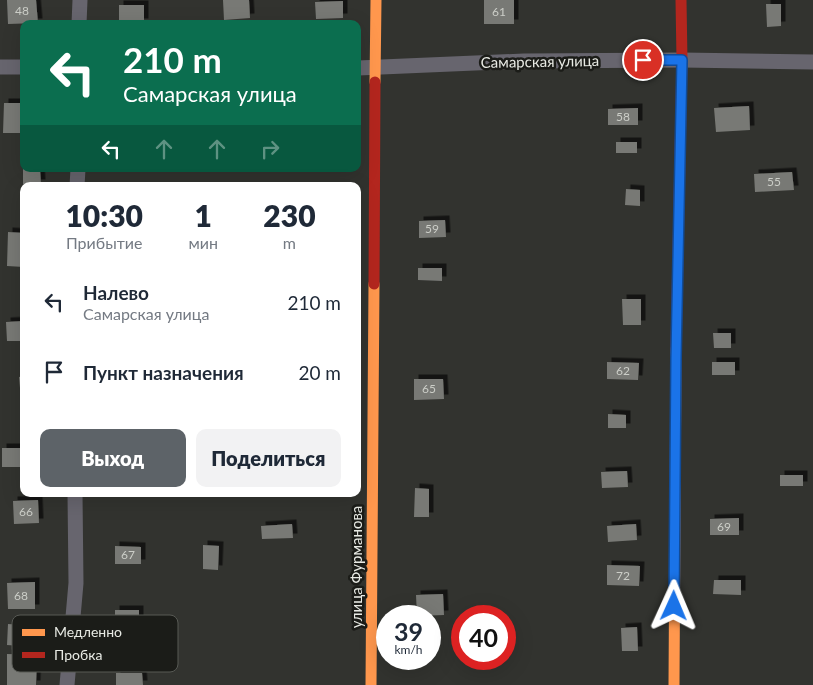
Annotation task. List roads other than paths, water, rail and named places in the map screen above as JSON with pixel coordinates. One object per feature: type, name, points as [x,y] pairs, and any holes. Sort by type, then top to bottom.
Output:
[{"type":"street","points":[[79,20],[80,0]]},
{"type":"street","name":"улица Фурманова","points":[[371,685],[376,0]]},
{"type":"street","points":[[674,685],[676,358],[682,60],[681,0]]},
{"type":"street","name":"Самарская улица","points":[[361,68],[524,61],[682,60],[813,62]]},
{"type":"street","points":[[0,67],[20,67]]},
{"type":"street","points":[[73,615],[76,583],[75,497]]},
{"type":"street","points":[[67,685],[68,672]]}]
